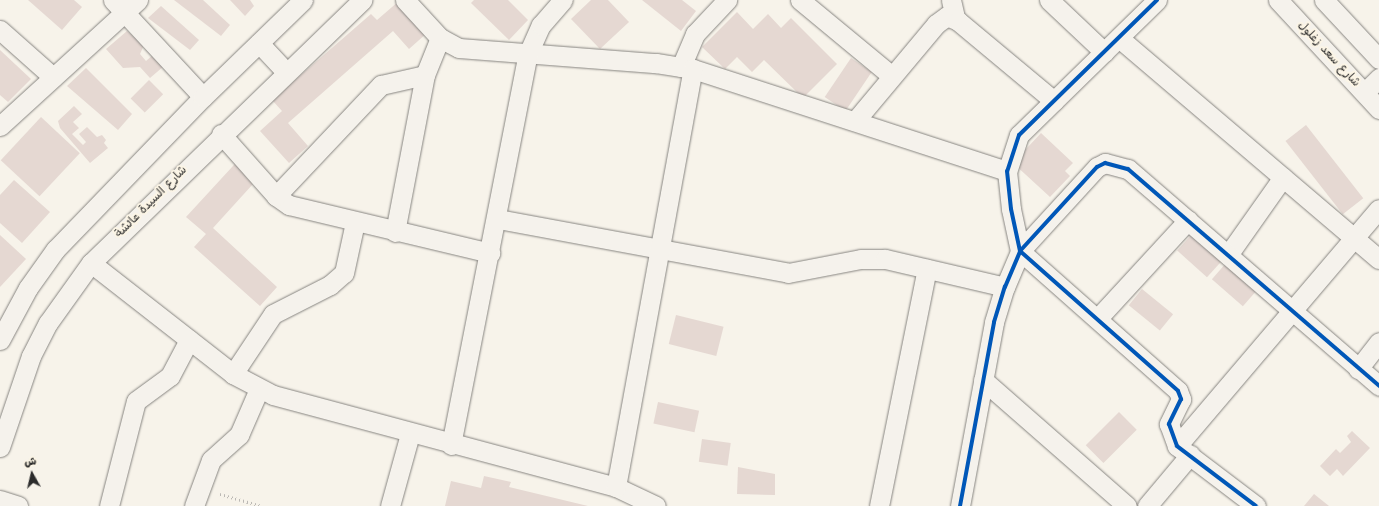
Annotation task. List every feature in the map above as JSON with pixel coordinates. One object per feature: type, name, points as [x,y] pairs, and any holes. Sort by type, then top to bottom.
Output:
[{"type":"street","points":[[0,126],[53,77],[118,6],[138,0]]},
{"type":"street","points":[[0,340],[28,288],[55,250],[203,97],[303,0]]},
{"type":"street","name":"شارع السيدة عائشة","points":[[0,447],[31,356],[56,311],[92,263],[221,134],[362,0]]},
{"type":"street","points":[[405,0],[440,38],[470,51],[687,68],[1007,171]]},
{"type":"street","points":[[451,445],[498,219],[527,56],[541,25],[563,0]]},
{"type":"street","points":[[616,487],[658,250],[687,68],[695,34],[727,0]]},
{"type":"street","points":[[800,0],[892,76]]},
{"type":"street","points":[[1049,0],[1104,52]]},
{"type":"street","points":[[1157,0],[1019,135],[1007,171],[1020,251],[1098,318],[1178,391],[1181,399],[1169,424],[1184,450],[1256,506]]},
{"type":"street","name":"شارع سعد زغلول","points":[[1278,0],[1365,92],[1379,109]]},
{"type":"street","points":[[1324,0],[1379,59]]},
{"type":"street","points":[[118,6],[203,97]]},
{"type":"street","points":[[855,121],[939,20],[947,16],[953,9],[1054,101]]},
{"type":"street","points":[[0,30],[53,77]]},
{"type":"street","points":[[395,232],[425,76],[440,38]]},
{"type":"street","points":[[1119,38],[1379,259]]},
{"type":"street","points":[[259,43],[286,72]]},
{"type":"street","points":[[276,196],[378,88],[388,82],[425,76]]},
{"type":"street","points":[[1365,92],[1379,78]]},
{"type":"street","points":[[221,134],[276,196],[302,210],[490,253]]},
{"type":"street","points":[[960,506],[994,322],[1005,287],[1020,251],[1097,167],[1105,163],[1128,169],[1228,255],[1292,313],[1379,386]]},
{"type":"street","points":[[1228,255],[1282,177]]},
{"type":"street","points":[[1147,506],[1184,450],[1353,237],[1379,209]]},
{"type":"street","points":[[498,219],[788,273],[861,259],[884,259],[1005,287]]},
{"type":"street","points":[[1098,318],[1188,220]]},
{"type":"street","points":[[233,374],[273,314],[330,285],[344,273],[355,222]]},
{"type":"street","points":[[92,263],[233,374],[259,388],[410,434],[616,487],[656,506]]},
{"type":"street","points":[[879,506],[927,269]]},
{"type":"street","points":[[109,506],[136,401],[170,376],[189,340]]},
{"type":"street","points":[[1358,369],[1379,342]]},
{"type":"street","points":[[983,380],[1127,506]]},
{"type":"street","points":[[194,506],[211,460],[246,424],[259,388]]},
{"type":"street","points":[[390,506],[410,434]]},
{"type":"street","points":[[0,500],[18,506]]},
{"type":"path","points":[[200,488],[262,506]]},
{"type":"building","points":[[28,0],[74,0],[82,7],[62,30]]},
{"type":"building","points":[[174,0],[203,0],[230,25],[221,36]]},
{"type":"building","points":[[230,0],[250,0],[254,6],[245,16]]},
{"type":"building","points":[[474,0],[508,0],[528,20],[509,40],[471,3]]},
{"type":"building","points":[[591,0],[608,0],[629,22],[600,49],[571,19]]},
{"type":"building","points":[[642,0],[682,0],[696,11],[681,31]]},
{"type":"building","points":[[399,1],[427,33],[409,49],[393,31],[288,123],[308,146],[289,163],[260,131],[282,111],[272,100],[371,14],[377,20]]},
{"type":"building","points":[[161,6],[199,40],[190,50],[148,18]]},
{"type":"building","points":[[737,12],[753,29],[768,14],[781,28],[791,18],[837,64],[803,98],[764,60],[752,72],[737,57],[725,69],[702,47]]},
{"type":"building","points":[[127,31],[144,45],[140,54],[146,61],[154,54],[164,66],[150,78],[140,67],[123,68],[106,49]]},
{"type":"building","points":[[0,50],[31,79],[8,102],[0,95]]},
{"type":"building","points":[[851,58],[872,72],[845,111],[825,97]]},
{"type":"building","points":[[86,68],[132,114],[118,130],[67,86]]},
{"type":"building","points":[[149,80],[163,94],[145,113],[131,98]]},
{"type":"building","points":[[74,106],[82,114],[73,122],[79,128],[72,134],[83,145],[86,142],[79,134],[87,127],[97,137],[102,135],[106,140],[104,143],[108,148],[90,163],[60,128],[58,121]]},
{"type":"building","points":[[41,117],[80,153],[40,196],[1,160]]},
{"type":"building","points":[[1306,125],[1363,198],[1343,214],[1286,141]]},
{"type":"building","points":[[1041,133],[1073,163],[1065,171],[1070,176],[1050,197],[1013,163]]},
{"type":"building","points":[[244,154],[257,166],[246,177],[253,184],[213,228],[277,287],[260,306],[194,247],[206,234],[186,217]]},
{"type":"building","points":[[14,180],[50,212],[22,243],[0,223],[0,195]]},
{"type":"building","points":[[1194,232],[1224,259],[1207,277],[1177,251]]},
{"type":"building","points":[[0,235],[26,259],[0,287]]},
{"type":"building","points":[[1227,262],[1258,289],[1243,306],[1212,279]]},
{"type":"building","points":[[1142,289],[1173,314],[1160,330],[1129,305]]},
{"type":"building","points":[[676,315],[724,327],[716,356],[669,344]]},
{"type":"building","points":[[658,402],[699,411],[695,432],[653,424]]},
{"type":"building","points":[[1119,412],[1137,430],[1103,463],[1086,445]]},
{"type":"building","points":[[1352,431],[1370,448],[1343,476],[1337,469],[1330,476],[1320,466],[1336,449],[1340,453],[1351,442],[1347,436]]},
{"type":"building","points":[[702,439],[731,443],[728,466],[699,462]]},
{"type":"building","points":[[738,467],[775,474],[775,495],[737,494]]},
{"type":"building","points":[[484,476],[511,482],[509,487],[588,506],[445,506],[451,481],[481,488]]},
{"type":"building","points":[[1314,494],[1329,506],[1304,506]]},
{"type":"cycle path","points":[[1157,0],[1019,135],[1007,171],[1011,209],[1020,251],[1178,391],[1181,399],[1169,424],[1177,446],[1256,506]]},
{"type":"cycle path","points":[[960,506],[994,322],[1005,287],[1020,251],[1097,167],[1105,163],[1128,169],[1379,386]]}]
